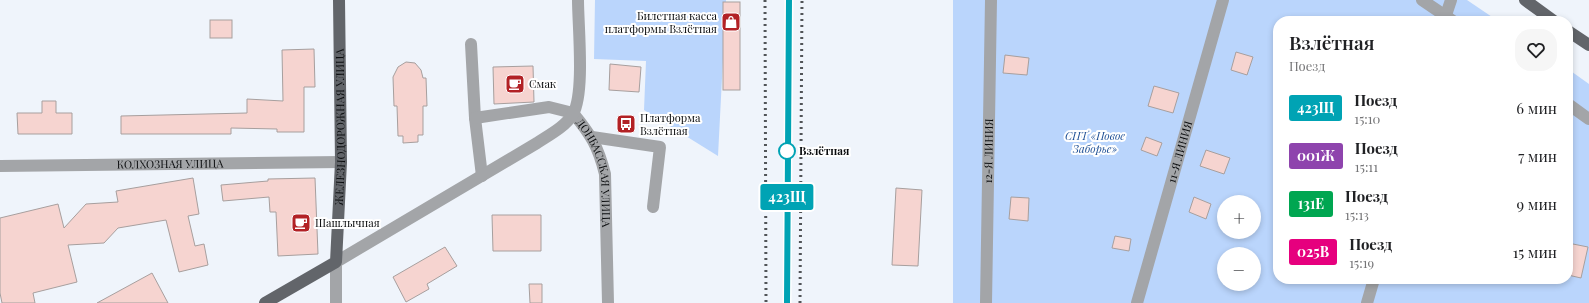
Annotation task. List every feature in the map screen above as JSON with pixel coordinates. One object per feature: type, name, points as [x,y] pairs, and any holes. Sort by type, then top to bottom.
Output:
[{"type":"main road","name":"ЖЕЛЕЗНОДОРОЖНАЯ УЛИЦА","points":[[336,262],[341,162],[339,0]]},
{"type":"main road","points":[[1525,0],[1547,16]]},
{"type":"main road","points":[[1573,34],[1589,45]]},
{"type":"main road","points":[[265,303],[336,262]]},
{"type":"street","name":"ДОНБАССКАЯ УЛИЦА","points":[[578,0],[579,89],[573,113],[592,137],[601,156],[604,174],[608,303]]},
{"type":"street","name":"12-Я ЛИНИЯ","points":[[986,303],[991,0]]},
{"type":"street","name":"11-Я ЛИНИЯ","points":[[1137,303],[1222,0]]},
{"type":"street","points":[[1422,0],[1444,16]]},
{"type":"street","points":[[1448,16],[1451,0]]},
{"type":"street","points":[[472,44],[475,118],[482,176]]},
{"type":"street","points":[[336,262],[537,143],[567,121],[573,113],[549,107],[475,118]]},
{"type":"street","points":[[1573,108],[1589,119]]},
{"type":"street","points":[[592,137],[660,147],[653,207]]},
{"type":"street","name":"КОЛХОЗНАЯ УЛИЦА","points":[[0,166],[341,162]]},
{"type":"street","name":"ЖЕЛЕЗНОДОРОЖНАЯ УЛИЦА","points":[[336,262],[336,303]]},
{"type":"street","points":[[1367,303],[1373,284]]},
{"type":"green space","points":[[595,0],[726,0],[718,156],[644,110],[646,61],[594,59]]},
{"type":"green space","name":"СНТ «Новое Заборье»","points":[[953,0],[1467,0],[1491,16],[1273,16],[1273,284],[1573,284],[1573,73],[1589,84],[1589,303],[953,303]]},
{"type":"building","points":[[723,2],[740,2],[740,90],[723,90]]},
{"type":"building","points":[[210,20],[232,20],[232,38],[210,38]]},
{"type":"building","points":[[314,49],[315,87],[304,87],[304,132],[277,132],[277,129],[231,128],[231,134],[121,134],[121,116],[247,113],[247,99],[283,101],[282,50]]},
{"type":"building","points":[[1236,52],[1253,57],[1247,75],[1231,70]]},
{"type":"building","points":[[1005,55],[1029,58],[1027,75],[1003,73]]},
{"type":"building","points":[[406,62],[415,63],[421,70],[423,78],[426,78],[427,106],[423,106],[423,135],[418,135],[418,142],[403,143],[403,136],[398,136],[397,106],[394,106],[393,77],[398,67]]},
{"type":"building","points":[[610,64],[641,67],[639,92],[609,90]]},
{"type":"building","points":[[533,66],[534,102],[494,104],[493,67]]},
{"type":"building","points":[[1154,86],[1179,93],[1173,113],[1148,106]]},
{"type":"building","points":[[42,101],[56,101],[56,113],[72,113],[72,134],[18,134],[17,113],[42,113]]},
{"type":"building","points":[[1146,137],[1162,143],[1157,156],[1141,150]]},
{"type":"building","points":[[1206,150],[1230,158],[1224,174],[1200,166]]},
{"type":"building","points":[[193,178],[199,214],[188,216],[195,246],[204,244],[208,265],[179,272],[166,220],[118,228],[104,243],[68,245],[77,282],[33,293],[35,303],[2,303],[0,293],[0,218],[58,204],[64,228],[86,204],[118,202],[116,191]]},
{"type":"building","points":[[315,178],[318,254],[278,256],[276,212],[270,212],[269,197],[223,201],[221,185],[268,181],[268,179]]},
{"type":"building","points":[[896,188],[922,190],[918,266],[892,265]]},
{"type":"building","points":[[1011,197],[1029,198],[1028,221],[1009,219]]},
{"type":"building","points":[[1194,197],[1211,204],[1206,219],[1189,212]]},
{"type":"building","points":[[492,215],[541,215],[541,251],[493,251]]},
{"type":"building","points":[[1115,236],[1131,239],[1129,251],[1112,248]]},
{"type":"building","points":[[1573,244],[1588,247],[1581,278],[1573,276]]},
{"type":"building","points":[[445,247],[457,266],[427,284],[429,289],[406,302],[393,277]]},
{"type":"building","points":[[152,273],[168,303],[97,303]]},
{"type":"building","points":[[529,284],[542,284],[542,303],[530,303]]},
{"type":"railway","points":[[765,0],[766,303]]},
{"type":"railway","points":[[787,303],[789,0]]},
{"type":"railway","points":[[800,303],[802,0]]},
{"type":"train","name":"423Щ","points":[[787,303],[789,0]]},
{"type":"place","name":"Билетная касса платформы Взлётная","points":[[731,22]]},
{"type":"place","name":"Смак","points":[[515,84]]},
{"type":"place","name":"Платформа Взлётная","points":[[626,124]]},
{"type":"place","name":"Взлётная","points":[[787,151]]},
{"type":"place","name":"Шашлычная","points":[[301,223]]}]
